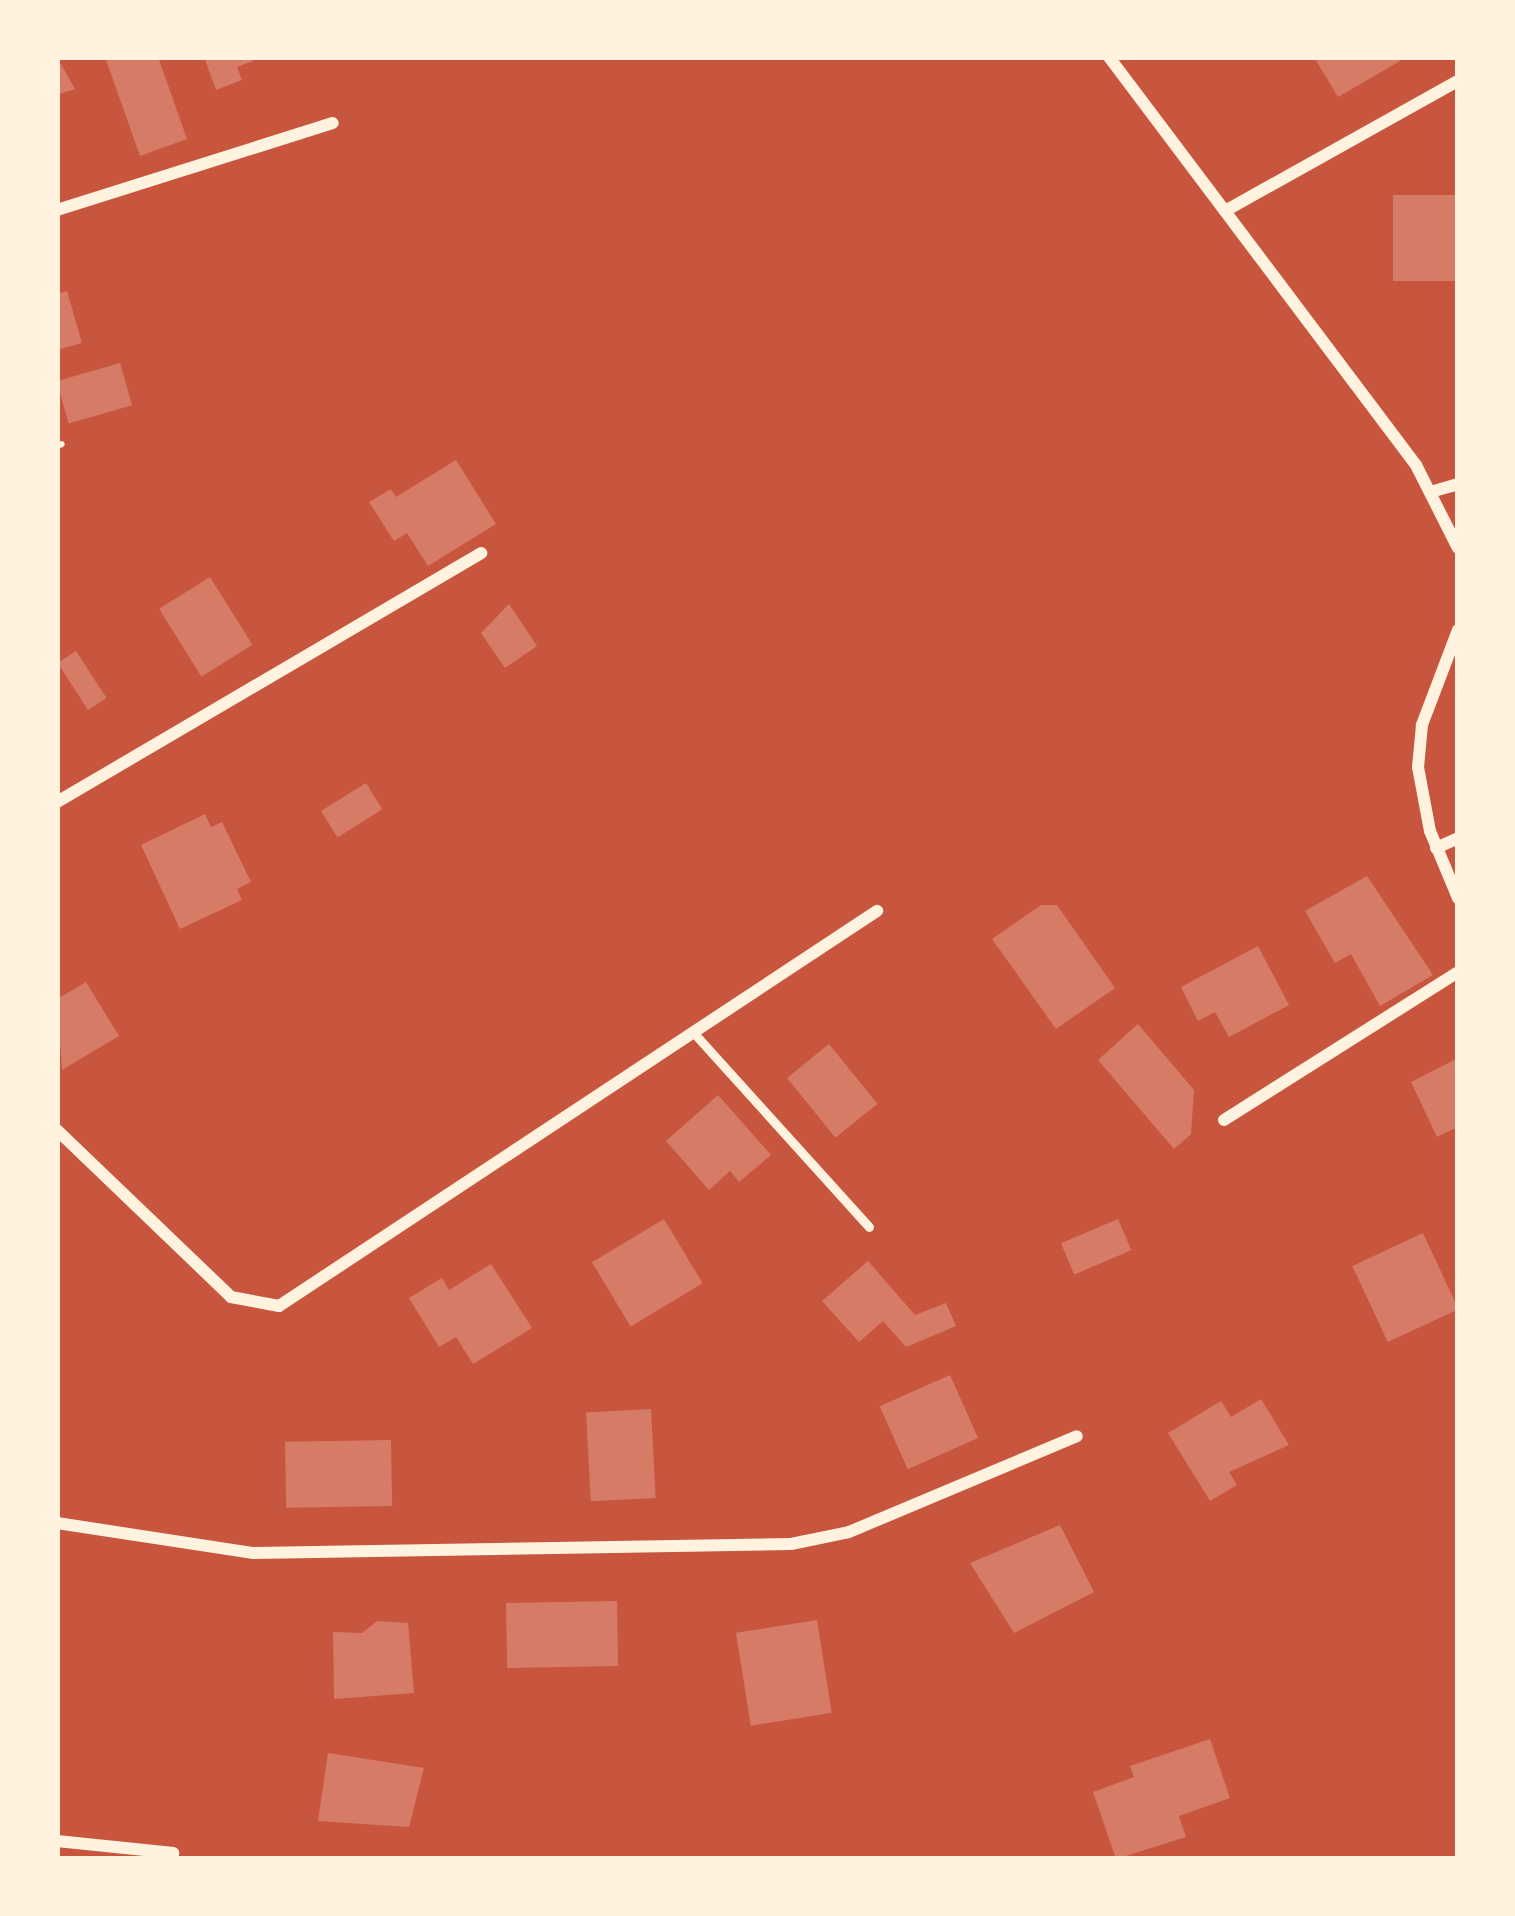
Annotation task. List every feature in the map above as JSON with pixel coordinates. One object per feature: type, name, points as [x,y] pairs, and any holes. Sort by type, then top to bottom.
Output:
[{"type":"street","points":[[1109,57],[1434,491],[1458,548]]},
{"type":"street","points":[[1225,211],[1458,81]]},
{"type":"street","points":[[57,210],[333,123]]},
{"type":"street","points":[[1434,491],[1458,484]]},
{"type":"street","points":[[57,802],[481,553]]},
{"type":"street","points":[[1458,630],[1418,752],[1436,848],[1458,898]]},
{"type":"street","points":[[1436,848],[1458,838]]},
{"type":"street","points":[[57,1130],[231,1297],[271,1308],[877,911]]},
{"type":"street","points":[[1224,1120],[1458,972]]},
{"type":"street","points":[[57,1523],[254,1553],[791,1544],[849,1532],[1077,1436]]},
{"type":"street","points":[[57,1841],[173,1852]]},
{"type":"lane","points":[[692,1031],[869,1227]]},
{"type":"building","points":[[57,57],[75,89],[57,95]]},
{"type":"building","points":[[105,57],[158,57],[187,139],[140,156]]},
{"type":"building","points":[[204,57],[251,57],[253,61],[237,67],[242,80],[216,90]]},
{"type":"building","points":[[1314,57],[1397,57],[1400,61],[1338,97]]},
{"type":"building","points":[[1393,195],[1458,195],[1458,281],[1393,281]]},
{"type":"building","points":[[67,291],[82,343],[57,350],[57,294]]},
{"type":"building","points":[[120,363],[132,405],[69,423],[57,381]]},
{"type":"building","points":[[456,460],[496,524],[428,566],[407,533],[394,541],[369,502],[391,489],[396,497]]},
{"type":"building","points":[[210,577],[252,645],[202,677],[159,609]]},
{"type":"building","points":[[509,604],[537,646],[505,668],[481,633]]},
{"type":"building","points":[[76,651],[106,698],[88,710],[58,663]]},
{"type":"building","points":[[366,783],[382,809],[337,837],[321,811]]},
{"type":"building","points":[[205,814],[211,827],[222,822],[251,882],[237,889],[242,900],[180,929],[141,845]]},
{"type":"building","points":[[1367,876],[1433,975],[1380,1006],[1351,954],[1335,963],[1305,911]]},
{"type":"building","points":[[1041,905],[1057,905],[1115,988],[1056,1029],[992,939]]},
{"type":"building","points":[[1258,946],[1289,1005],[1229,1037],[1215,1012],[1198,1021],[1181,987]]},
{"type":"building","points":[[86,982],[119,1036],[62,1070],[57,999]]},
{"type":"building","points":[[1138,1024],[1194,1090],[1191,1134],[1174,1149],[1098,1060]]},
{"type":"building","points":[[829,1044],[877,1104],[835,1138],[787,1078]]},
{"type":"building","points":[[1458,1058],[1458,1127],[1437,1137],[1411,1082]]},
{"type":"building","points":[[718,1095],[771,1155],[739,1182],[730,1171],[709,1190],[666,1141]]},
{"type":"building","points":[[664,1219],[703,1283],[631,1327],[592,1262]]},
{"type":"building","points":[[1118,1219],[1131,1250],[1074,1275],[1061,1243]]},
{"type":"building","points":[[1423,1233],[1458,1309],[1388,1342],[1352,1266]]},
{"type":"building","points":[[868,1261],[915,1315],[946,1303],[956,1326],[906,1347],[883,1321],[859,1342],[822,1301]]},
{"type":"building","points":[[491,1264],[532,1328],[473,1364],[456,1337],[439,1347],[409,1298],[442,1278],[449,1290]]},
{"type":"building","points":[[950,1375],[978,1438],[908,1469],[880,1406]]},
{"type":"building","points":[[1261,1399],[1289,1445],[1229,1472],[1237,1485],[1210,1501],[1168,1433],[1221,1401],[1231,1417]]},
{"type":"building","points":[[651,1409],[656,1498],[591,1501],[586,1412]]},
{"type":"building","points":[[391,1440],[392,1506],[286,1508],[285,1442]]},
{"type":"building","points":[[1060,1525],[1094,1592],[1014,1633],[970,1563]]},
{"type":"building","points":[[617,1601],[618,1666],[507,1668],[506,1603]]},
{"type":"building","points":[[817,1620],[832,1713],[751,1726],[736,1633]]},
{"type":"building","points":[[377,1621],[408,1623],[414,1693],[334,1699],[333,1632],[362,1633]]},
{"type":"building","points":[[1210,1739],[1230,1798],[1179,1816],[1186,1837],[1116,1859],[1093,1792],[1134,1777],[1130,1766]]},
{"type":"building","points":[[328,1753],[424,1768],[409,1827],[318,1821]]}]
